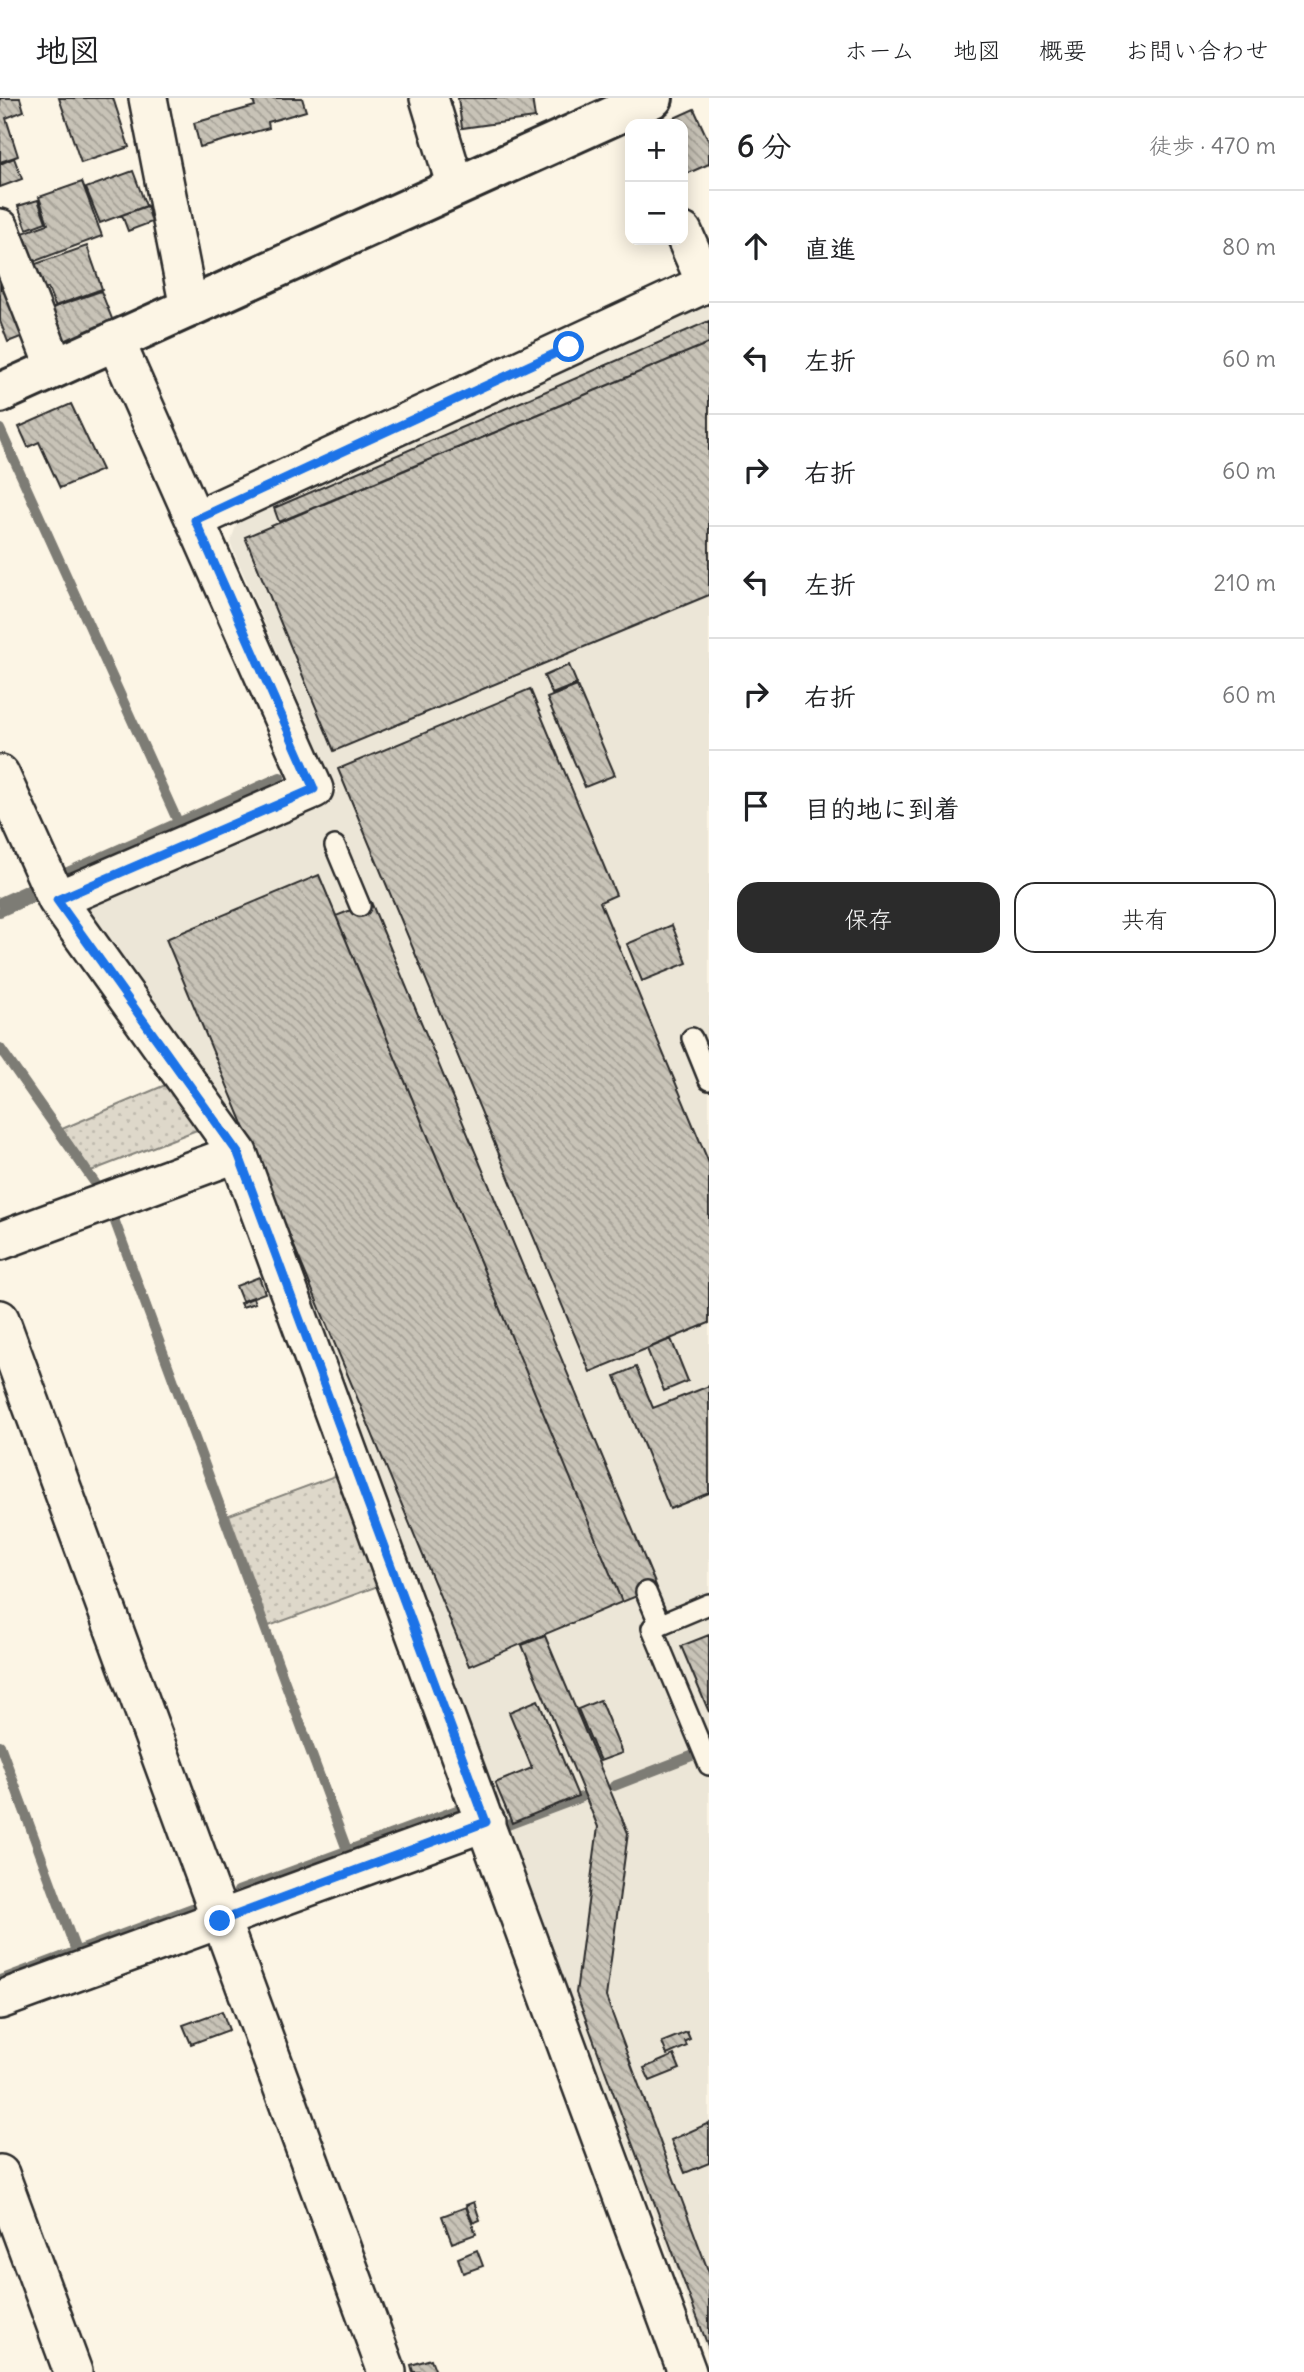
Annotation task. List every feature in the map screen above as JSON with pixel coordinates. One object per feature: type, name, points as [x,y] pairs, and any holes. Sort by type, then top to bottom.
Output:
[{"type":"street","points":[[148,98],[189,307]]},
{"type":"street","points":[[429,98],[456,187]]},
{"type":"street","points":[[0,393],[456,187],[645,106]]},
{"type":"street","points":[[0,228],[55,368]]},
{"type":"street","points":[[195,520],[707,283],[688,243]]},
{"type":"street","points":[[57,900],[314,789],[115,340]]},
{"type":"street","points":[[0,774],[57,900],[238,1153],[687,2372]]},
{"type":"street","points":[[0,1241],[238,1153]]},
{"type":"street","points":[[0,1319],[387,2372]]},
{"type":"street","points":[[0,2000],[486,1822]]},
{"type":"street","points":[[0,2174],[73,2372]]},
{"type":"lane","points":[[335,846],[360,906]]},
{"type":"lane","points":[[692,1038],[709,1080]]},
{"type":"lane","points":[[646,1592],[660,1625]]},
{"type":"lane","points":[[709,1604],[652,1628],[709,1765]]},
{"type":"shaded area","points":[[709,300],[709,2358],[512,1849],[252,1146],[80,905],[338,792],[230,543],[240,515]]},
{"type":"shaded area","points":[[170,1083],[202,1128],[91,1171],[62,1129]]},
{"type":"shaded area","points":[[340,1474],[381,1585],[269,1626],[229,1515]]},
{"type":"building","points":[[0,98],[20,98],[24,111],[6,118],[18,156],[0,162]]},
{"type":"building","points":[[59,98],[113,98],[129,147],[81,163]]},
{"type":"building","points":[[252,98],[302,98],[306,111],[268,122],[269,128],[200,147],[194,123],[255,106]]},
{"type":"building","points":[[458,98],[532,98],[535,118],[462,128]]},
{"type":"building","points":[[694,109],[709,142],[709,164],[688,173],[688,119],[672,119]]},
{"type":"building","points":[[14,158],[22,179],[0,187],[0,164]]},
{"type":"building","points":[[133,171],[146,206],[100,223],[86,188]]},
{"type":"building","points":[[82,182],[102,236],[30,263],[20,234],[48,224],[39,197]]},
{"type":"building","points":[[38,200],[46,222],[27,229],[18,206]]},
{"type":"building","points":[[147,206],[152,222],[128,231],[122,215]]},
{"type":"building","points":[[87,246],[102,289],[55,306],[48,288],[40,291],[30,266]]},
{"type":"building","points":[[0,277],[31,333],[8,342],[0,321]]},
{"type":"building","points":[[101,291],[114,324],[62,343],[49,309]]},
{"type":"building","points":[[709,321],[709,343],[279,522],[274,508]]},
{"type":"building","points":[[709,343],[709,595],[334,751],[245,537]]},
{"type":"building","points":[[71,404],[102,470],[60,488],[39,442],[28,447],[19,427]]},
{"type":"building","points":[[569,665],[577,684],[552,694],[544,676]]},
{"type":"building","points":[[577,686],[615,775],[585,787],[547,698]]},
{"type":"building","points":[[530,689],[616,895],[600,902],[709,1163],[709,1323],[590,1372],[338,769]]},
{"type":"building","points":[[319,875],[622,1602],[469,1666],[166,939]]},
{"type":"building","points":[[371,902],[657,1588],[622,1602],[336,916]]},
{"type":"building","points":[[672,925],[687,963],[642,981],[627,944]]},
{"type":"building","points":[[259,1277],[265,1293],[242,1301],[236,1286]]},
{"type":"building","points":[[253,1298],[255,1303],[242,1307],[240,1303]]},
{"type":"building","points":[[671,1339],[688,1381],[664,1391],[647,1349]]},
{"type":"building","points":[[636,1367],[653,1408],[709,1386],[709,1493],[670,1509],[615,1376]]},
{"type":"building","points":[[709,1635],[709,1712],[681,1646]]},
{"type":"building","points":[[545,1636],[628,1833],[606,1997],[709,2273],[709,2349],[576,1993],[598,1827],[522,1645]]},
{"type":"building","points":[[538,1700],[578,1796],[512,1823],[495,1783],[532,1768],[509,1712]]},
{"type":"building","points":[[600,1700],[622,1753],[600,1761],[578,1709]]},
{"type":"building","points":[[222,2011],[229,2030],[191,2044],[183,2025]]},
{"type":"building","points":[[687,2032],[690,2039],[685,2041],[687,2046],[667,2055],[662,2042]]},
{"type":"building","points":[[674,2055],[680,2069],[650,2081],[644,2068]]},
{"type":"building","points":[[709,2123],[709,2163],[685,2173],[671,2140]]},
{"type":"building","points":[[474,2202],[480,2220],[473,2223],[466,2205]]},
{"type":"building","points":[[466,2207],[476,2234],[452,2243],[442,2216]]},
{"type":"building","points":[[477,2250],[483,2266],[463,2273],[458,2258]]},
{"type":"building","points":[[431,2359],[436,2372],[413,2372],[411,2365]]},
{"type":"waterway","points":[[0,429],[178,822]]},
{"type":"waterway","points":[[63,874],[280,777]]},
{"type":"waterway","points":[[0,902],[29,889]]},
{"type":"waterway","points":[[0,912],[34,897]]},
{"type":"waterway","points":[[0,1048],[95,1183]]},
{"type":"waterway","points":[[111,1211],[347,1850]]},
{"type":"waterway","points":[[0,1745],[76,1951]]},
{"type":"waterway","points":[[614,1786],[694,1755]]},
{"type":"waterway","points":[[505,1826],[582,1797]]},
{"type":"waterway","points":[[238,1891],[465,1807]]},
{"type":"waterway","points":[[0,1980],[195,1907]]},
{"type":"route","points":[[220,1921],[486,1822],[238,1153],[57,900],[314,789],[195,520],[569,347]]}]
